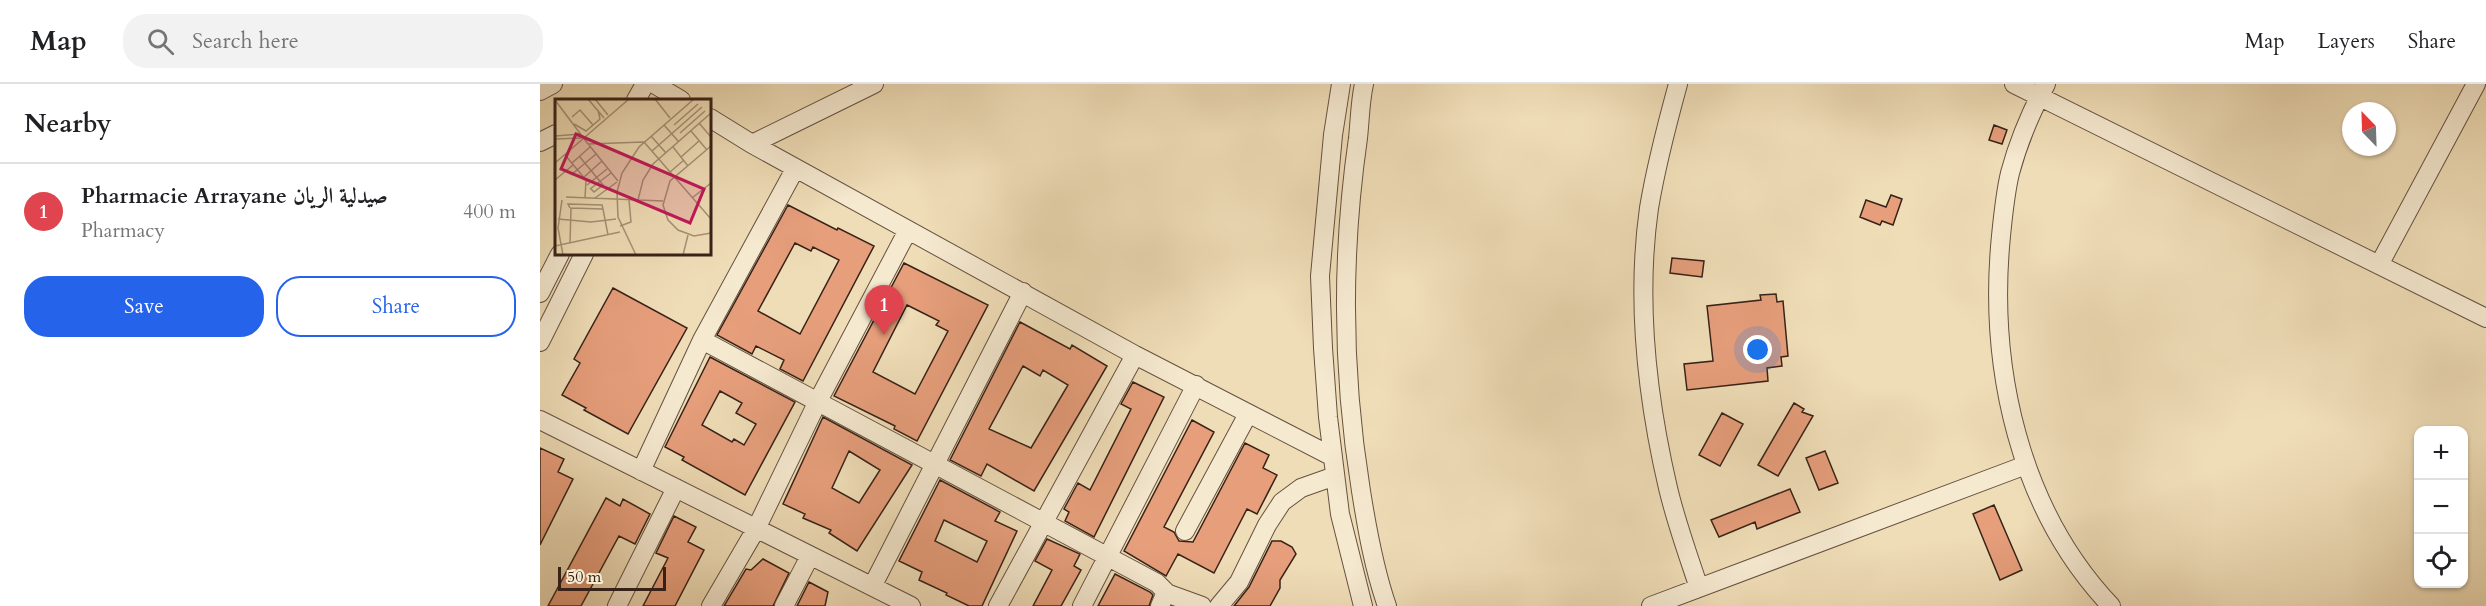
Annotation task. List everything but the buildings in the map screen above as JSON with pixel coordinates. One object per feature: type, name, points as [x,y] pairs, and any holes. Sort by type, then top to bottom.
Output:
[{"type":"street","points":[[540,91],[553,84]]},
{"type":"street","points":[[637,99],[645,84]]},
{"type":"street","points":[[752,144],[874,84]]},
{"type":"street","points":[[1341,84],[1333,135],[1320,276],[1323,348],[1340,514],[1363,606]]},
{"type":"street","points":[[1364,84],[1349,209],[1345,287],[1346,331],[1351,417],[1359,475],[1374,555],[1387,606]]},
{"type":"street","points":[[1678,84],[1649,208],[1644,256],[1644,302],[1649,378],[1656,434],[1671,499],[1699,588]]},
{"type":"street","points":[[2014,84],[2042,90],[2379,265],[2485,314]]},
{"type":"street","points":[[2379,265],[2476,84]]},
{"type":"street","points":[[662,90],[679,99]]},
{"type":"street","points":[[2042,90],[2010,173],[1997,274],[1997,323],[2002,369],[2012,417],[2026,465],[2047,514],[2066,550],[2111,606]]},
{"type":"street","points":[[711,119],[795,170],[907,232],[1023,292],[1135,356],[1333,457]]},
{"type":"street","points":[[540,142],[555,134]]},
{"type":"street","points":[[641,471],[702,340],[795,170]]},
{"type":"street","points":[[711,606],[756,529],[818,401],[907,232]]},
{"type":"street","points":[[540,293],[559,255]]},
{"type":"street","points":[[540,342],[584,255]]},
{"type":"street","points":[[873,585],[1023,292]]},
{"type":"street","points":[[702,340],[1109,556],[1161,586],[1163,599],[1202,606]]},
{"type":"street","points":[[998,606],[1135,356]]},
{"type":"street","points":[[1082,606],[1196,386]]},
{"type":"street","points":[[1185,531],[1248,414]]},
{"type":"street","points":[[540,420],[911,606]]},
{"type":"street","points":[[1651,606],[2026,465]]},
{"type":"street","points":[[1219,606],[1239,582],[1282,502],[1301,488],[1335,476]]},
{"type":"street","points":[[617,606],[676,489]]},
{"type":"street","points":[[784,606],[810,556]]},
{"type":"place","name":"Pharmacie Arrayane صيدلية الريان","points":[[884,335]]}]
